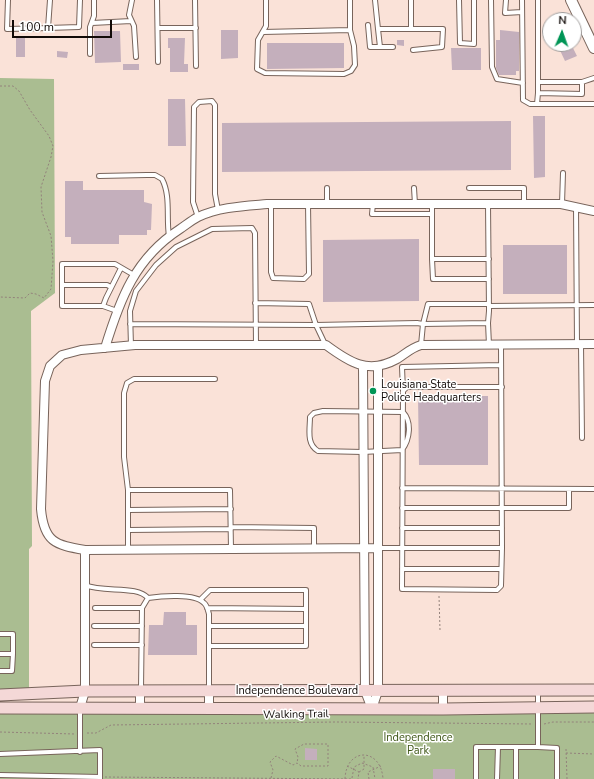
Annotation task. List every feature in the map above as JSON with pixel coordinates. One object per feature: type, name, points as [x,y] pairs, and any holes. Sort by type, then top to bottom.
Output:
[{"type":"main road","name":"Independence Boulevard","points":[[0,695],[85,691],[594,690]]},
{"type":"main road","name":"Independence Boulevard","points":[[0,708],[444,709],[594,707]]},
{"type":"street","points":[[571,0],[594,48]]},
{"type":"street","points":[[105,348],[126,288],[141,264],[169,236],[198,217],[230,207],[271,204],[562,204],[594,211]]},
{"type":"street","points":[[378,548],[85,550],[62,546],[50,540],[42,525],[40,509],[45,381],[50,366],[62,355],[81,350],[131,346],[326,345],[340,355],[362,366],[378,367],[396,359],[411,348],[421,345],[594,344]]},
{"type":"street","points":[[362,366],[364,691],[372,709]]},
{"type":"street","points":[[372,709],[378,691],[378,367]]},
{"type":"street","points":[[80,708],[85,691],[85,550]]},
{"type":"street","points":[[140,691],[140,708]]},
{"type":"street","points":[[209,691],[210,708]]},
{"type":"street","points":[[443,691],[444,709]]},
{"type":"lane","points":[[8,0],[7,29],[80,26],[80,0]]},
{"type":"lane","points":[[48,28],[50,0]]},
{"type":"lane","points":[[90,54],[90,28],[92,23],[94,0]]},
{"type":"lane","points":[[132,0],[129,15],[134,26],[136,57]]},
{"type":"lane","points":[[157,0],[158,62]]},
{"type":"lane","points":[[195,0],[196,66]]},
{"type":"lane","points":[[266,0],[266,26],[258,40],[258,69],[265,73],[312,75],[344,74],[351,70],[355,65],[354,46],[350,30],[350,0]]},
{"type":"lane","points":[[374,0],[380,47]]},
{"type":"lane","points":[[411,0],[411,30]]},
{"type":"lane","points":[[459,0],[460,43],[474,44],[474,0]]},
{"type":"lane","points":[[491,0],[492,67],[497,79],[523,82]]},
{"type":"lane","points":[[506,0],[505,13],[522,12]]},
{"type":"lane","points":[[522,0],[523,100],[530,104],[594,104]]},
{"type":"lane","points":[[537,104],[538,0]]},
{"type":"lane","points":[[92,23],[131,21]]},
{"type":"lane","points":[[368,25],[370,47],[393,47]]},
{"type":"lane","points":[[158,28],[196,28]]},
{"type":"lane","points":[[378,29],[443,30],[442,47],[413,50]]},
{"type":"lane","points":[[263,32],[350,30]]},
{"type":"lane","points":[[538,82],[582,82],[594,78]]},
{"type":"lane","points":[[582,82],[582,94],[586,104]]},
{"type":"lane","points":[[538,93],[582,94]]},
{"type":"lane","points":[[198,217],[193,202],[194,107],[199,102],[212,102],[215,105],[215,194],[219,211]]},
{"type":"lane","points":[[562,204],[563,173]]},
{"type":"lane","points":[[99,176],[147,174],[155,175],[162,179],[167,193],[167,224],[169,236]]},
{"type":"lane","points":[[326,204],[327,188]]},
{"type":"lane","points":[[414,188],[415,204]]},
{"type":"lane","points":[[469,188],[524,188],[524,204]]},
{"type":"lane","points":[[271,204],[271,272],[273,278],[304,279],[309,274],[308,204]]},
{"type":"lane","points":[[373,204],[372,214],[432,214]]},
{"type":"lane","points":[[432,204],[433,279],[489,279]]},
{"type":"lane","points":[[488,204],[489,345]]},
{"type":"lane","points":[[576,207],[577,305],[582,438]]},
{"type":"lane","points":[[131,346],[130,311],[136,291],[156,265],[176,247],[212,229],[252,228],[255,233],[256,345]]},
{"type":"lane","points":[[432,259],[489,259]]},
{"type":"lane","points":[[117,311],[103,306],[62,306],[62,264],[115,264],[134,275]]},
{"type":"lane","points":[[103,306],[121,268]]},
{"type":"lane","points":[[62,285],[107,285],[111,287]]},
{"type":"lane","points":[[255,303],[309,304],[316,325],[326,345]]},
{"type":"lane","points":[[421,345],[423,324],[428,304],[594,305]]},
{"type":"lane","points":[[130,324],[316,325],[488,323]]},
{"type":"lane","points":[[501,344],[502,387],[501,586],[496,590],[402,589],[402,367],[501,365]]},
{"type":"lane","points":[[128,550],[128,490],[124,457],[124,393],[127,383],[134,379],[216,380]]},
{"type":"lane","points":[[403,391],[407,388],[502,387]]},
{"type":"lane","points":[[323,411],[403,412],[407,416],[409,431],[408,441],[402,450],[378,452],[318,451],[312,448],[309,442],[310,417],[314,413],[323,411]]},
{"type":"lane","points":[[402,488],[594,489]]},
{"type":"lane","points":[[402,508],[569,508],[569,489]]},
{"type":"lane","points":[[128,490],[230,490],[231,550]]},
{"type":"lane","points":[[128,510],[231,509]]},
{"type":"lane","points":[[128,530],[314,528],[314,549]]},
{"type":"lane","points":[[402,528],[502,528]]},
{"type":"lane","points":[[378,548],[502,548]]},
{"type":"lane","points":[[402,569],[501,568]]},
{"type":"lane","points":[[85,585],[96,589],[132,590],[143,592],[148,598]]},
{"type":"lane","points":[[200,600],[210,590],[306,590],[306,646],[209,646]]},
{"type":"lane","points":[[148,598],[196,598],[205,603],[209,614],[209,691]]},
{"type":"lane","points":[[140,691],[142,608],[148,598]]},
{"type":"lane","points":[[95,608],[142,608]]},
{"type":"lane","points":[[207,608],[306,609]]},
{"type":"lane","points":[[94,626],[142,626]]},
{"type":"lane","points":[[209,626],[306,626]]},
{"type":"lane","points":[[0,634],[13,634],[12,671],[0,671]]},
{"type":"lane","points":[[94,645],[142,645]]},
{"type":"lane","points":[[0,654],[13,654]]},
{"type":"lane","points":[[538,691],[538,747]]},
{"type":"lane","points":[[80,708],[80,752]]},
{"type":"lane","points":[[476,779],[476,747],[538,747],[557,748],[557,779]]},
{"type":"lane","points":[[498,747],[498,779]]},
{"type":"lane","points":[[516,747],[516,779]]},
{"type":"lane","points":[[0,754],[100,750],[100,778],[0,775]]},
{"type":"path","points":[[0,86],[13,86],[19,90],[30,110],[45,129],[51,141],[52,152],[43,176],[41,194],[42,212],[51,236],[53,261],[51,289],[44,298],[30,293],[25,298],[0,297]]},
{"type":"path","points":[[439,589],[440,630]]},
{"type":"path","name":"Walking Trail","points":[[0,732],[96,733],[111,725],[336,722],[538,724],[552,722],[594,722]]},
{"type":"path","points":[[271,778],[273,770],[270,762],[276,756],[293,765],[296,763],[301,766],[328,766],[328,744],[302,744],[295,749],[298,757],[296,763]]},
{"type":"path","points":[[566,749],[567,779]]},
{"type":"path","points":[[566,753],[594,754]]},
{"type":"path","points":[[364,755],[364,769]]},
{"type":"path","points":[[345,779],[347,766],[354,757],[364,755],[373,758],[381,766],[383,779]]},
{"type":"path","points":[[100,778],[352,779],[353,769],[357,764],[364,763],[371,765],[374,769],[375,779]]},
{"type":"path","points":[[347,766],[359,772]]},
{"type":"path","points":[[368,772],[381,766]]},
{"type":"path","points":[[364,769],[368,772],[369,779]]},
{"type":"path","points":[[359,772],[364,769]]},
{"type":"path","points":[[358,779],[359,772]]},
{"type":"green space","points":[[0,78],[54,79],[55,293],[31,311],[32,546],[29,549],[29,690],[0,691]]},
{"type":"green space","name":"Independence Park","points":[[594,709],[594,779],[0,779],[0,712]]},
{"type":"building","points":[[221,30],[238,30],[238,58],[221,59]]},
{"type":"building","points":[[500,30],[519,32],[519,71],[516,71],[516,75],[499,75],[496,68],[496,40],[500,40]]},
{"type":"building","points":[[94,31],[120,31],[121,62],[95,63]]},
{"type":"building","points":[[16,38],[25,38],[25,57],[16,57]]},
{"type":"building","points":[[168,38],[185,38],[184,64],[188,64],[188,72],[170,72],[170,48],[168,48]]},
{"type":"building","points":[[397,40],[404,40],[404,46],[397,45]]},
{"type":"building","points":[[267,43],[344,43],[344,68],[267,69]]},
{"type":"building","points":[[451,48],[481,48],[481,70],[452,70]]},
{"type":"building","points":[[57,51],[68,52],[67,58],[57,57]]},
{"type":"building","points":[[561,52],[575,52],[577,56],[565,61]]},
{"type":"building","points":[[123,64],[139,64],[139,70],[123,70]]},
{"type":"building","points":[[168,99],[185,99],[186,146],[168,146]]},
{"type":"building","points":[[533,116],[545,116],[545,177],[534,178]]},
{"type":"building","points":[[511,121],[511,170],[222,172],[222,123]]},
{"type":"building","points":[[65,181],[83,181],[83,190],[144,190],[144,202],[152,204],[151,230],[147,230],[147,235],[119,235],[119,244],[71,244],[71,237],[65,237]]},
{"type":"building","points":[[419,239],[419,301],[323,302],[323,240]]},
{"type":"building","points":[[503,245],[567,245],[567,294],[503,294]]},
{"type":"building","points":[[418,396],[488,396],[488,465],[419,465]]},
{"type":"building","points":[[164,612],[186,612],[186,625],[197,625],[197,655],[148,655],[149,625],[163,625]]},
{"type":"building","points":[[305,748],[317,749],[317,760],[305,760]]},
{"type":"building","points":[[433,769],[455,769],[455,779],[433,779]]},
{"type":"place","name":"Louisiana State Police Headquarters","points":[[373,391]]}]
